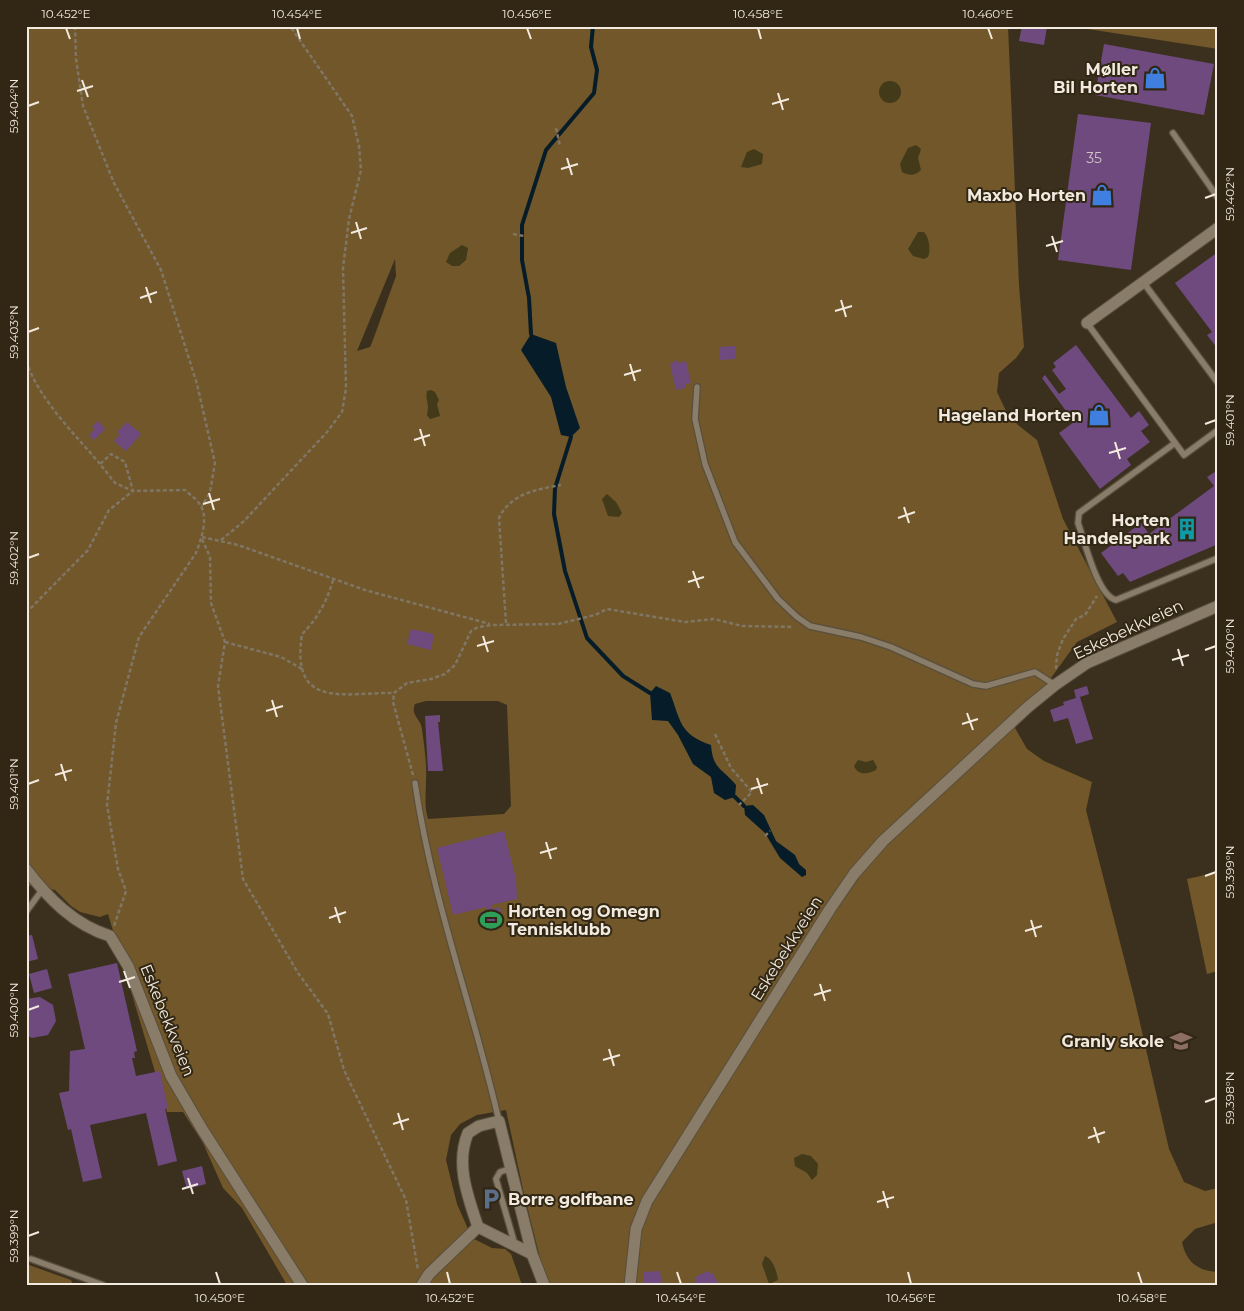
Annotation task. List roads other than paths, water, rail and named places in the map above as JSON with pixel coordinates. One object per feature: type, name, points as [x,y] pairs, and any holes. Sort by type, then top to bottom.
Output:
[{"type":"street","points":[[1087,323],[1218,228]]},
{"type":"street","name":"Eskebekkveien","points":[[630,1285],[636,1230],[647,1201],[852,878],[884,841],[1028,707],[1055,685],[1087,663],[1218,606]]},
{"type":"street","points":[[26,869],[42,890]]},
{"type":"street","name":"Eskebekkveien","points":[[42,890],[63,910],[97,932],[110,936],[128,966],[171,1076],[202,1129],[302,1285]]},
{"type":"street","points":[[532,1254],[478,1227],[467,1196],[461,1155],[468,1132],[479,1126],[499,1121],[532,1254],[544,1285]]},
{"type":"street","points":[[420,1280],[429,1274],[478,1227]]},
{"type":"lane","points":[[1173,133],[1218,198]]},
{"type":"lane","points":[[1143,282],[1218,383]]},
{"type":"lane","points":[[1087,323],[1184,455],[1218,430]]},
{"type":"lane","points":[[697,387],[695,419],[705,464],[735,542],[778,599],[797,618],[810,626],[861,637],[883,645],[973,684],[986,686],[1035,672],[1055,685]]},
{"type":"lane","points":[[1175,443],[1079,513],[1078,523],[1102,589],[1110,599],[1116,600],[1218,558]]},
{"type":"lane","points":[[415,783],[432,874],[486,1062],[499,1121]]},
{"type":"lane","points":[[26,912],[42,890]]},
{"type":"lane","points":[[512,1168],[500,1172],[496,1179],[516,1247]]},
{"type":"lane","points":[[32,1259],[103,1285]]},
{"type":"water","points":[[531,334],[556,343],[566,387],[580,428],[571,437],[561,435],[551,397],[521,350]]},
{"type":"water","points":[[656,686],[670,693],[679,719],[687,731],[701,741],[711,745],[716,764],[736,785],[735,797],[725,800],[714,793],[711,777],[693,764],[678,735],[668,721],[652,720],[650,693]]},
{"type":"water","points":[[753,805],[764,815],[776,841],[795,855],[799,864],[806,870],[806,875],[802,877],[780,858],[765,833],[745,815],[744,806]]},
{"type":"waterway","points":[[531,334],[529,298],[522,260],[522,225],[546,150],[594,93],[597,70],[591,47],[593,26]]},
{"type":"waterway","points":[[571,437],[555,488],[554,514],[565,571],[587,638],[623,676],[650,693]]},
{"type":"waterway","points":[[735,797],[744,806]]},
{"type":"place","name":"Møller Bil Horten","points":[[1155,78]]},
{"type":"place","name":"Maxbo Horten","points":[[1102,195]]},
{"type":"place","name":"Hageland Horten","points":[[1099,415]]},
{"type":"place","name":"Horten Handelspark","points":[[1187,529]]},
{"type":"place","name":"Horten og Omegn Tennisklubb","points":[[491,920]]},
{"type":"place","name":"Granly skole","points":[[1181,1041]]},
{"type":"place","name":"Borre golfbane","points":[[491,1199]]}]
